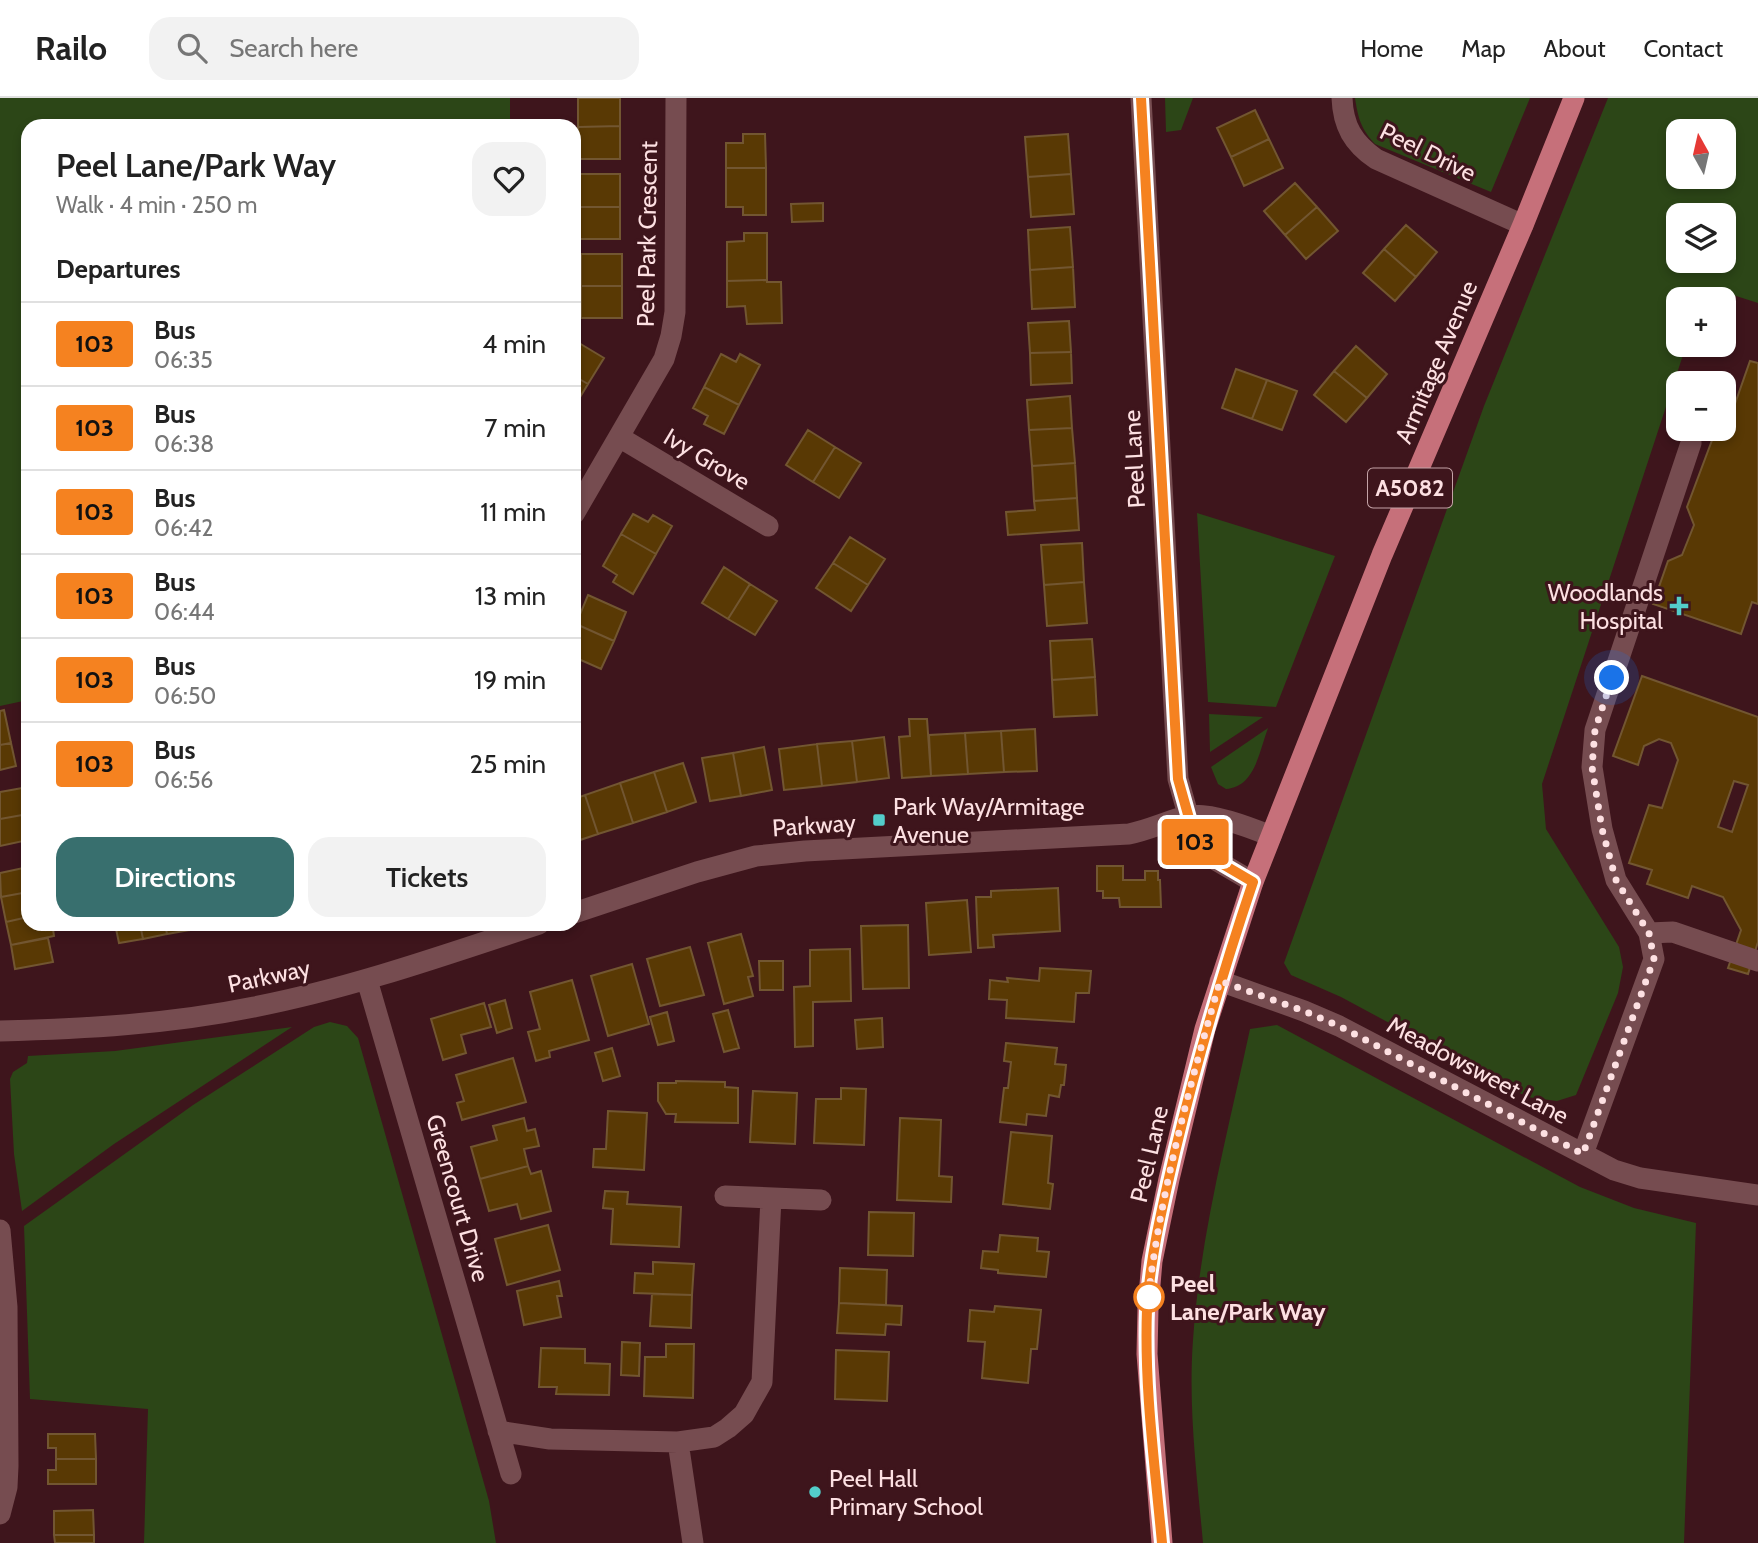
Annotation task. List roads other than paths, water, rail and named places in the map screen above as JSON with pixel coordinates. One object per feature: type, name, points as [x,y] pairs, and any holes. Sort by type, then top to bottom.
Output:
[{"type":"main road","name":"Armitage Avenue","points":[[1253,882],[1382,555],[1523,225],[1574,98]]},
{"type":"main road","name":"Peel Lane","points":[[1162,1543],[1147,1367],[1147,1308],[1152,1261],[1205,1029],[1253,882]]},
{"type":"street","name":"Peel Park Crescent","points":[[581,502],[664,359],[674,324],[676,98]]},
{"type":"street","name":"Peel Lane","points":[[1141,98],[1178,779],[1196,843],[1207,855],[1253,882]]},
{"type":"street","name":"Peel Drive","points":[[1342,98],[1348,132],[1360,148],[1376,159],[1523,225]]},
{"type":"street","name":"Ivy Grove","points":[[619,437],[768,526]]},
{"type":"street","points":[[1583,1154],[1654,959],[1649,933],[1616,880],[1602,829],[1592,767],[1595,730],[1691,443]]},
{"type":"street","points":[[1189,815],[1239,824],[1271,835]]},
{"type":"street","name":"Parkway","points":[[581,911],[697,872],[756,856],[805,851],[1129,834],[1149,830],[1189,815]]},
{"type":"street","name":"Parkway","points":[[0,1031],[89,1029],[252,1008],[366,980],[517,931]]},
{"type":"street","points":[[1649,933],[1673,932],[1758,961]]},
{"type":"street","name":"Greencourt Drive","points":[[366,980],[511,1474]]},
{"type":"street","name":"Meadowsweet Lane","points":[[1220,981],[1339,1026],[1614,1170],[1640,1178],[1758,1195]]},
{"type":"street","points":[[724,1196],[821,1200]]},
{"type":"street","points":[[498,1431],[550,1439],[678,1442],[714,1437],[728,1428],[744,1414],[762,1382],[771,1198]]},
{"type":"street","points":[[0,1230],[7,1307],[8,1466],[7,1487],[0,1514]]},
{"type":"street","points":[[678,1442],[693,1543]]},
{"type":"place","name":"Woodlands Hospital","points":[[1679,606]]},
{"type":"place","name":"Park Way/Armitage Avenue","points":[[879,820]]},
{"type":"place","name":"Peel Lane/Park Way","points":[[1149,1297]]},
{"type":"place","name":"Peel Hall Primary School","points":[[815,1492]]}]
